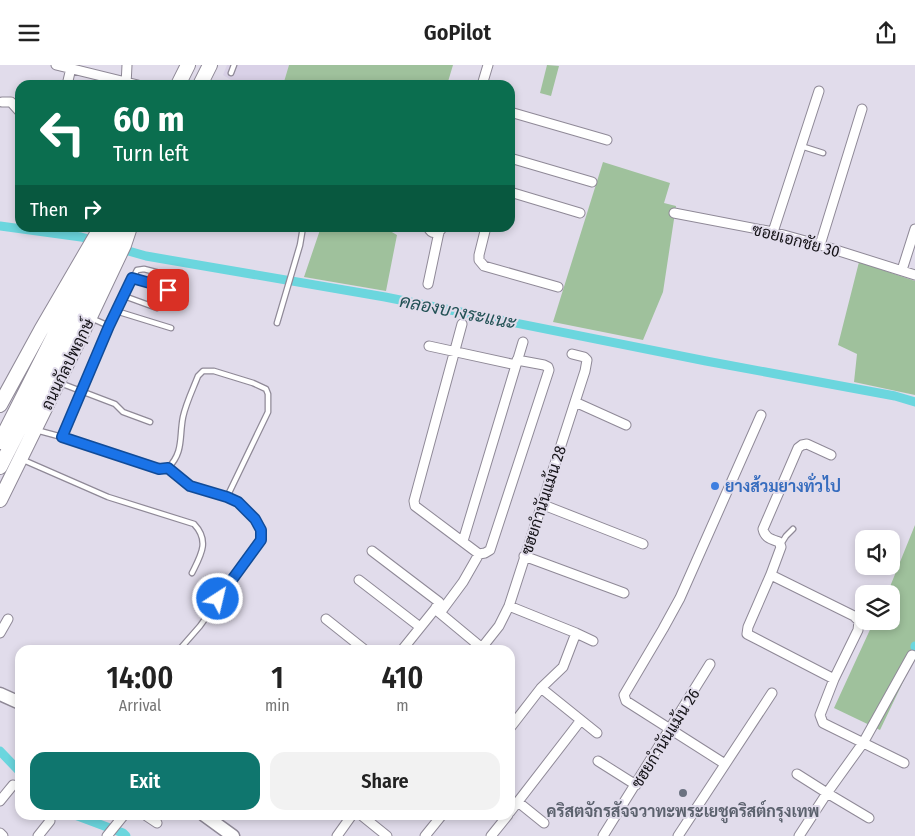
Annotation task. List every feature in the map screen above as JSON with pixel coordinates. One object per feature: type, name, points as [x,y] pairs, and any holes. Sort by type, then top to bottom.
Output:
[{"type":"main road","points":[[180,80],[188,65]]},
{"type":"main road","points":[[202,80],[210,65]]},
{"type":"main road","name":"ถนนกัลปพฤกษ์","points":[[0,405],[105,244],[118,232]]},
{"type":"main road","name":"ถนนกัลปพฤกษ์","points":[[0,467],[14,428],[105,244],[123,232]]},
{"type":"main road","name":"ถนนกัลปพฤกษ์","points":[[0,500],[90,317],[105,244]]},
{"type":"main road","name":"ถนนกัลปพฤกษ์","points":[[0,442],[14,428]]},
{"type":"street","points":[[56,65],[115,80]]},
{"type":"street","points":[[126,80],[127,65]]},
{"type":"street","points":[[484,80],[488,65]]},
{"type":"street","points":[[68,80],[71,68]]},
{"type":"street","points":[[772,232],[819,91]]},
{"type":"street","points":[[2,102],[12,103],[15,106]]},
{"type":"street","points":[[820,245],[862,109]]},
{"type":"street","points":[[515,113],[607,141]]},
{"type":"street","points":[[515,159],[592,182]]},
{"type":"street","points":[[515,194],[580,213]]},
{"type":"street","name":"ซอยเอกชัย 30","points":[[674,213],[772,232],[915,275]]},
{"type":"street","points":[[902,271],[915,229]]},
{"type":"street","points":[[428,283],[440,232]]},
{"type":"street","points":[[485,232],[479,255],[484,265],[558,287]]},
{"type":"street","points":[[429,346],[455,353],[517,363],[544,365],[549,370],[490,550],[485,553],[479,554],[416,506],[414,501],[455,353],[462,324]]},
{"type":"street","points":[[463,541],[523,342]]},
{"type":"street","name":"ซฮยกำนันแม้น 28","points":[[484,645],[499,626],[509,606],[588,363],[588,360],[584,357],[572,354]]},
{"type":"street","points":[[576,402],[626,425]]},
{"type":"street","points":[[725,764],[626,701],[624,695],[680,598],[761,415]]},
{"type":"street","points":[[831,455],[806,445],[798,448],[763,529],[764,534],[768,538],[780,544],[771,574],[748,627],[747,634],[834,679]]},
{"type":"street","points":[[541,504],[643,544]]},
{"type":"street","points":[[372,551],[438,601],[437,611]]},
{"type":"street","points":[[406,645],[420,627],[463,582],[479,554]]},
{"type":"street","points":[[524,556],[624,593]]},
{"type":"street","points":[[771,574],[772,577],[859,621],[858,631],[834,679],[820,715],[820,720],[822,723],[904,763]]},
{"type":"street","points":[[359,580],[420,627]]},
{"type":"street","points":[[509,606],[593,641]]},
{"type":"street","points":[[437,611],[476,645]]},
{"type":"street","points":[[0,633],[8,619]]},
{"type":"street","points":[[326,619],[359,645]]},
{"type":"street","points":[[515,722],[542,688],[563,667],[576,633]]},
{"type":"street","points":[[799,836],[863,743],[912,655]]},
{"type":"street","name":"ซฮยกำนันแม้น 26","points":[[603,836],[710,664]]},
{"type":"street","points":[[542,688],[597,733]]},
{"type":"street","points":[[678,836],[772,693]]},
{"type":"street","points":[[0,694],[15,701]]},
{"type":"street","points":[[515,806],[581,720]]},
{"type":"street","points":[[598,761],[636,785]]},
{"type":"street","points":[[797,774],[869,819]]},
{"type":"street","points":[[0,801],[14,785]]},
{"type":"street","points":[[518,802],[544,823]]},
{"type":"street","points":[[107,836],[120,820]]},
{"type":"street","points":[[152,820],[157,823]]},
{"type":"street","points":[[211,820],[233,836]]},
{"type":"street","points":[[337,836],[348,820]]},
{"type":"street","points":[[367,820],[387,836]]},
{"type":"street","points":[[425,836],[438,820]]},
{"type":"street","points":[[491,836],[504,820]]},
{"type":"street","points":[[38,836],[50,821]]},
{"type":"street","points":[[0,833],[4,836]]},
{"type":"lane","points":[[232,73],[234,65]]},
{"type":"lane","points":[[801,146],[823,153]]},
{"type":"lane","points":[[277,323],[302,232]]},
{"type":"lane","points":[[62,437],[109,326],[137,270],[144,269],[179,278]]},
{"type":"lane","points":[[124,297],[157,308],[165,305],[168,293],[166,287],[132,278]]},
{"type":"lane","points":[[116,311],[171,328]]},
{"type":"lane","points":[[90,317],[109,326]]},
{"type":"lane","points":[[35,430],[159,469],[168,468],[176,461],[183,416],[198,376],[203,371],[214,371],[266,389],[269,402],[268,412],[227,497]]},
{"type":"lane","points":[[59,382],[115,404],[123,412],[150,422]]},
{"type":"lane","points":[[20,459],[108,497],[194,524],[199,529],[203,541],[202,553],[192,573]]},
{"type":"lane","points":[[168,468],[190,486],[238,502],[255,519],[261,530],[261,540],[200,626],[183,645]]},
{"type":"lane","points":[[780,544],[793,529]]},
{"type":"shaded area","points":[[227,65],[289,65],[284,80],[231,80],[223,75]]},
{"type":"green space","points":[[289,65],[453,65],[448,80],[284,80]]},
{"type":"green space","points":[[547,65],[559,66],[551,96],[540,93]]},
{"type":"green space","points":[[603,162],[670,183],[664,203],[676,206],[663,292],[643,340],[553,322]]},
{"type":"green space","points":[[319,232],[392,232],[397,235],[386,291],[304,277]]},
{"type":"green space","points":[[859,262],[915,281],[915,395],[854,382],[857,354],[838,345]]},
{"type":"green space","points":[[915,525],[915,657],[880,730],[834,708],[870,630],[900,630],[900,585],[891,585],[895,575],[900,575],[900,562]]},
{"type":"waterway","name":"คลองบางระแนะ","points":[[0,226],[15,228]]},
{"type":"waterway","name":"คลองบางระแนะ","points":[[44,232],[96,241]]},
{"type":"waterway","name":"คลองบางระแนะ","points":[[118,248],[146,256],[385,297],[706,361],[895,396],[915,402]]},
{"type":"waterway","points":[[0,751],[15,767]]},
{"type":"waterway","points":[[88,820],[123,833],[126,836]]},
{"type":"place","name":"ยางส้วมยางทั่วไป","points":[[715,486]]},
{"type":"place","name":"คริสตจักรสัจจวาทะพระเยชูคริสต์กรุงเทพ","points":[[683,793]]},
{"type":"route","points":[[168,290],[166,287],[132,278],[109,326],[62,437],[159,469],[168,468],[190,486],[238,502],[255,519],[261,530],[261,540],[218,599]]}]
